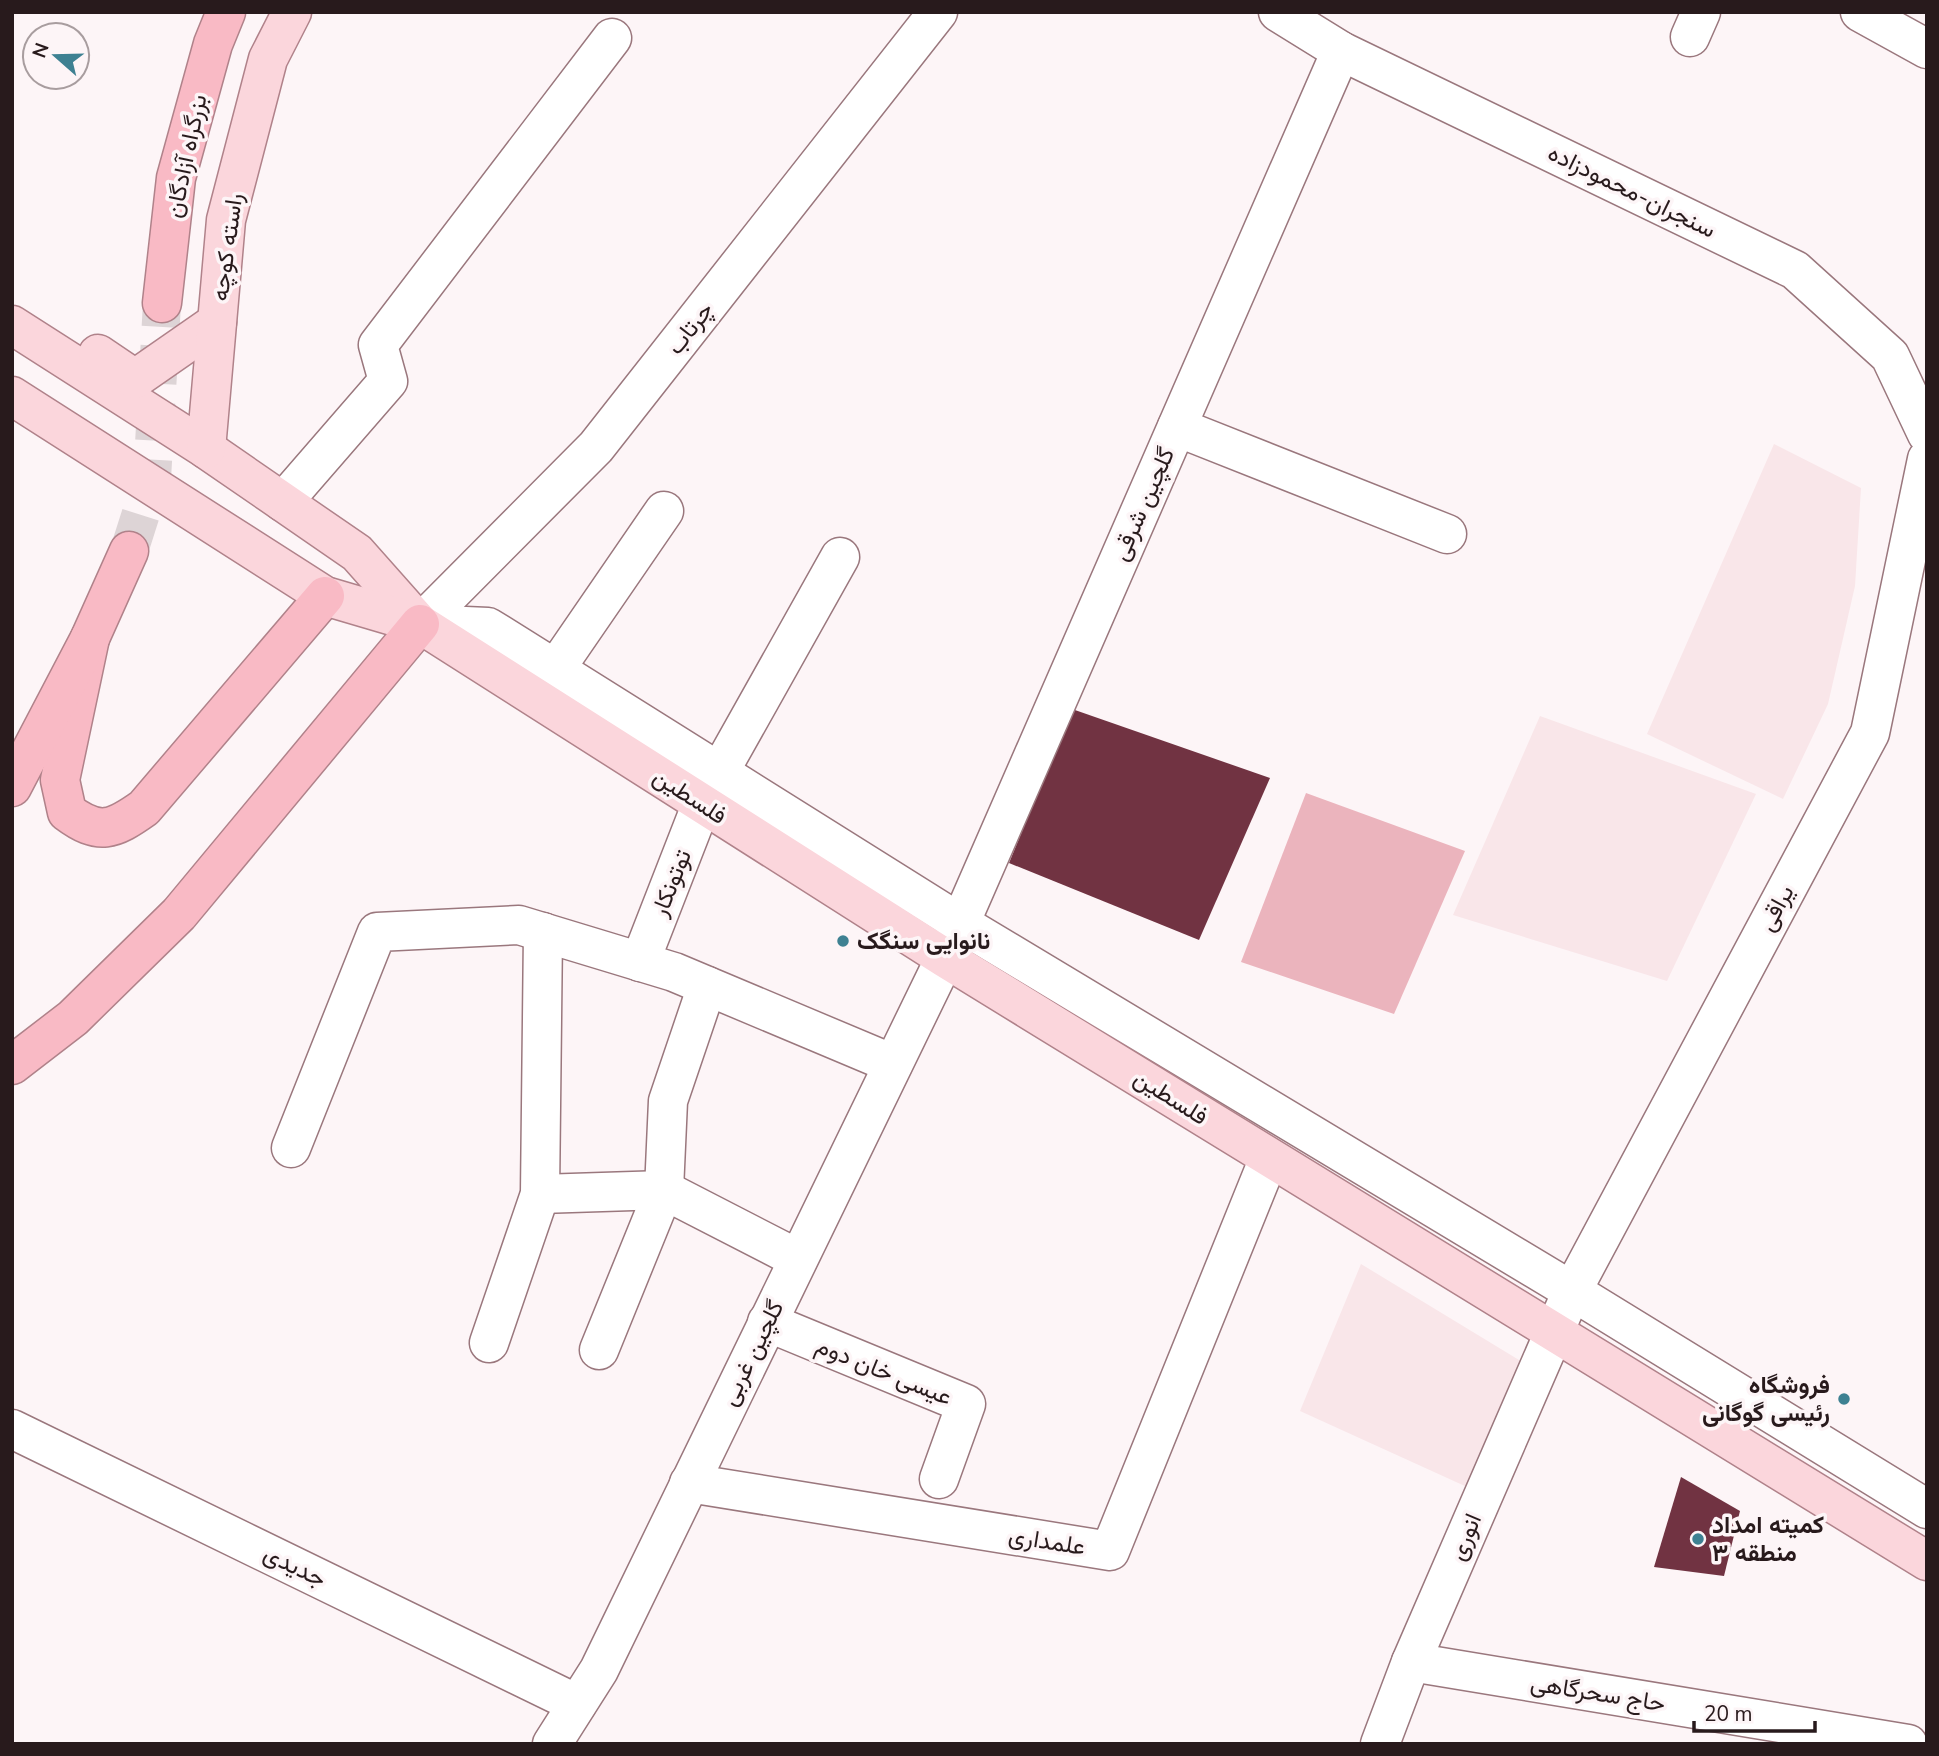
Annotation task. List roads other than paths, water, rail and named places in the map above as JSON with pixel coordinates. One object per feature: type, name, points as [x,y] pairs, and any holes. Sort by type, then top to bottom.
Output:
[{"type":"highway","name":"بزرگراه آزادگان","points":[[162,303],[176,178],[213,44],[226,12]]},
{"type":"highway","points":[[12,787],[90,638],[129,551]]},
{"type":"highway","points":[[90,638],[60,780],[67,812],[88,827],[117,826],[144,808],[325,596]]},
{"type":"highway","points":[[12,1065],[73,1018],[179,914],[420,624]]},
{"type":"main road","name":"راسته کوچه","points":[[206,449],[226,220],[268,59],[292,12]]},
{"type":"main road","points":[[12,299],[206,449],[357,553],[420,624]]},
{"type":"main road","points":[[118,381],[218,322]]},
{"type":"main road","points":[[12,325],[118,381]]},
{"type":"main road","points":[[12,396],[325,596],[420,624]]},
{"type":"main road","name":"فلسطین","points":[[420,624],[546,683],[711,788],[945,958],[1927,1561]]},
{"type":"street","name":"چرتاب","points":[[420,624],[596,447],[937,12]]},
{"type":"street","name":"سنجران-محمودزاده","points":[[1278,12],[1341,51],[1795,270],[1890,356],[1927,435]]},
{"type":"street","points":[[1860,12],[1927,49]]},
{"type":"street","points":[[283,502],[388,381],[378,345],[612,38]]},
{"type":"street","name":"گلچین شرقی","points":[[945,958],[1341,51]]},
{"type":"street","points":[[1177,427],[1447,534]]},
{"type":"street","name":"یراقی","points":[[1553,1331],[1870,733],[1927,459]]},
{"type":"street","points":[[546,683],[664,510]]},
{"type":"street","name":"توتونکار","points":[[640,962],[711,788],[840,557]]},
{"type":"street","points":[[711,788],[960,923],[1572,1291],[1927,1509]]},
{"type":"street","points":[[291,1148],[377,932],[519,925],[640,962],[707,986],[894,1064]]},
{"type":"street","points":[[489,1343],[540,1194],[543,932]]},
{"type":"street","name":"گلچین غربی","points":[[552,1744],[599,1670],[945,958]]},
{"type":"street","points":[[599,1350],[664,1190],[668,1101],[707,986]]},
{"type":"street","name":"علمداری","points":[[689,1483],[1110,1551],[1269,1158]]},
{"type":"street","points":[[540,1194],[664,1190],[798,1259]]},
{"type":"street","name":"عیسی خان دوم","points":[[767,1322],[966,1404],[939,1479]]},
{"type":"street","name":"انوری","points":[[1380,1744],[1411,1662],[1553,1331]]},
{"type":"street","name":"جدیدی","points":[[12,1429],[577,1704]]},
{"type":"street","name":"حاج سحرگاهی","points":[[1411,1662],[1909,1744]]},
{"type":"tunnel","points":[[129,551],[152,479],[162,303]]},
{"type":"place","name":"نانوایی سنگک","points":[[843,941]]},
{"type":"place","name":"فروشگاه رئیسی گوگانی","points":[[1844,1399]]},
{"type":"place","name":"کمیته امداد منطقه ۳","points":[[1698,1539]]}]
